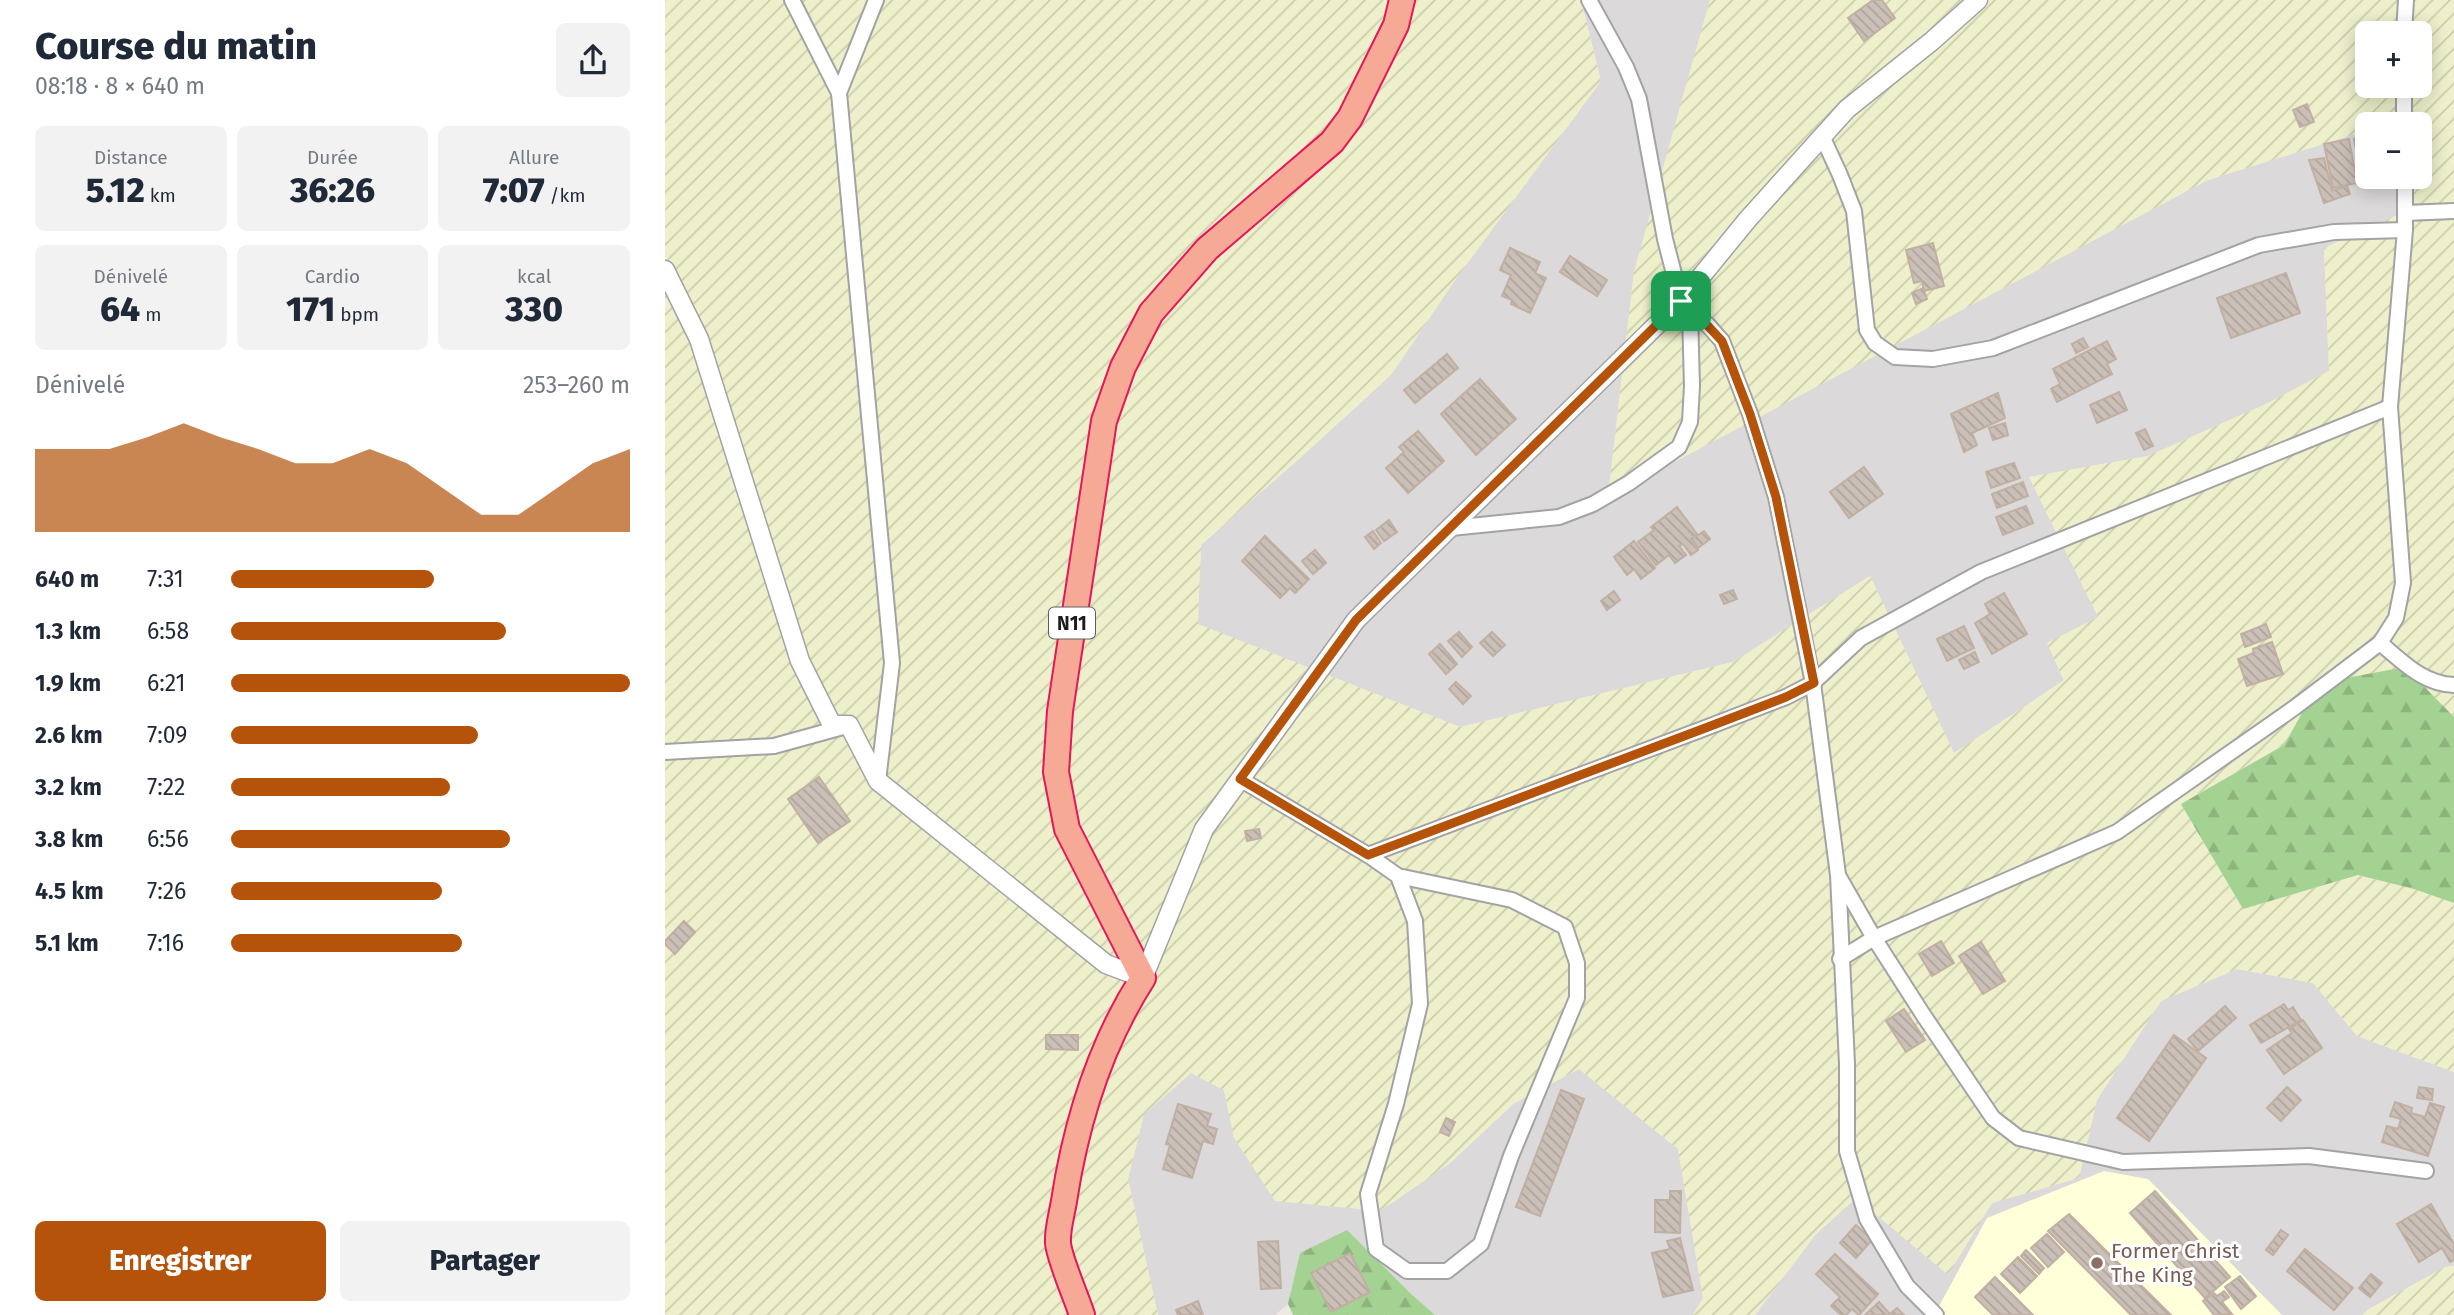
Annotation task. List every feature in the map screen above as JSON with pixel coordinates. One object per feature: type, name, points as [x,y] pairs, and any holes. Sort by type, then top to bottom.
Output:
[{"type":"highway","name":"N11","points":[[1143,978],[1067,829],[1056,772],[1060,711],[1104,421],[1123,367],[1151,313],[1207,249],[1332,142],[1350,118],[1396,25],[1402,0]]},
{"type":"highway","points":[[1082,1315],[1058,1244],[1066,1187],[1079,1124],[1108,1044],[1125,1006],[1143,978]]},
{"type":"street","points":[[792,0],[839,93],[893,663],[878,781]]},
{"type":"street","points":[[839,93],[876,0]]},
{"type":"street","points":[[1451,528],[1559,517],[1593,504],[1629,483],[1679,447],[1690,422],[1692,386],[1685,307],[1665,239],[1639,99],[1626,67],[1589,0]]},
{"type":"street","points":[[849,725],[878,781],[1106,964],[1143,978],[1204,829],[1356,620],[1685,307],[1748,219],[1847,109],[1979,0]]},
{"type":"street","points":[[2405,21],[2406,0]]},
{"type":"street","points":[[1822,136],[1854,211],[1867,330],[1875,343],[1895,357],[1933,359],[1993,348],[2259,244],[2334,232],[2405,230]]},
{"type":"street","points":[[1840,959],[1874,938],[2117,832],[2294,708],[2380,643],[2396,618],[2403,583],[2390,407],[2405,230],[2405,189]]},
{"type":"street","points":[[2405,213],[2454,211]]},
{"type":"street","points":[[665,270],[699,340],[800,661],[832,725],[849,725]]},
{"type":"street","points":[[1685,307],[1722,341],[1750,414],[1776,497],[1814,683],[1838,875],[1847,1064],[1847,1151],[1867,1219],[1907,1286],[1936,1315]]},
{"type":"street","points":[[1368,855],[1786,697],[1814,683],[1861,638],[1981,572],[2390,407]]},
{"type":"street","points":[[2380,643],[2418,675],[2438,685],[2454,685]]},
{"type":"street","points":[[665,752],[775,746],[849,725]]},
{"type":"street","points":[[1240,779],[1368,855],[1398,876],[1512,900],[1565,927],[1577,963],[1577,998],[1511,1156],[1481,1244],[1447,1271],[1407,1271],[1376,1249],[1368,1194],[1396,1104],[1420,1004],[1415,921],[1398,876]]},
{"type":"street","points":[[1838,875],[1874,938],[1993,1118],[2019,1138],[2123,1162],[2309,1156],[2426,1171]]},
{"type":"shaded area","points":[[665,0],[1581,0],[1601,81],[1453,283],[1391,375],[1201,545],[1198,624],[1460,727],[1733,662],[1870,576],[1954,753],[2064,681],[2047,643],[2098,617],[2029,477],[2148,456],[2266,404],[2329,371],[2324,248],[2413,208],[2408,189],[2432,189],[2432,112],[2355,112],[2355,134],[2208,180],[1608,497],[1634,272],[1710,0],[2454,0],[2454,717],[2405,667],[2319,683],[2284,745],[2181,804],[2243,909],[2358,875],[2414,889],[2454,903],[2454,1072],[2357,1036],[2313,983],[2237,969],[2161,1001],[2097,1100],[2079,1178],[1992,1203],[1948,1275],[1856,1198],[1816,1234],[1755,1315],[1693,1315],[1703,1298],[1678,1149],[1579,1069],[1513,1104],[1449,1164],[1380,1211],[1275,1201],[1234,1138],[1224,1090],[1191,1073],[1144,1114],[1128,1179],[1158,1315],[665,1315]]},
{"type":"shaded area","points":[[1581,0],[1710,0],[1634,272],[1608,496],[2208,180],[2355,134],[2355,189],[2408,189],[2414,208],[2324,248],[2329,371],[2266,404],[2148,456],[2029,477],[2098,617],[2064,680],[1954,753],[1870,576],[1733,662],[1460,727],[1197,624],[1201,545],[1391,375],[1453,283],[1601,81]]},
{"type":"shaded area","points":[[2237,969],[2313,983],[2357,1036],[2454,1072],[2454,1266],[2445,1267],[2362,1315],[1755,1315],[1816,1234],[1856,1198],[1948,1274],[1992,1203],[2079,1178],[2097,1100],[2161,1001]]},
{"type":"shaded area","points":[[1579,1069],[1678,1149],[1703,1298],[1693,1315],[1435,1315],[1410,1293],[1300,1253],[1288,1304],[1275,1315],[1158,1315],[1128,1179],[1144,1114],[1191,1073],[1224,1090],[1234,1138],[1449,1164],[1513,1104]]},
{"type":"shaded area","name":"Former Christ The King","points":[[2104,1171],[2148,1179],[2282,1315],[1944,1315],[1938,1308],[1987,1218]]},
{"type":"shaded area","points":[[2454,1266],[2454,1315],[2362,1315],[2445,1267]]},
{"type":"green space","points":[[2405,667],[2454,717],[2454,903],[2414,889],[2358,875],[2243,909],[2181,804],[2284,745],[2319,683]]},
{"type":"green space","points":[[1347,1230],[1435,1315],[1293,1315],[1288,1304],[1300,1253]]},
{"type":"building","points":[[1873,0],[1882,0],[1895,18],[1864,41],[1848,18]]},
{"type":"building","points":[[2307,104],[2314,122],[2300,127],[2293,110]]},
{"type":"building","points":[[2349,139],[2355,183],[2333,188],[2324,144]]},
{"type":"building","points":[[2324,158],[2332,191],[2347,186],[2350,194],[2324,203],[2309,160]]},
{"type":"building","points":[[1933,243],[1944,286],[1924,291],[1922,281],[1914,283],[1906,250]]},
{"type":"building","points":[[1510,248],[1540,262],[1535,273],[1546,278],[1530,313],[1511,304],[1512,300],[1502,296],[1511,275],[1500,270]]},
{"type":"building","points":[[1570,256],[1607,280],[1597,296],[1560,272]]},
{"type":"building","points":[[2286,273],[2300,313],[2231,338],[2217,298]]},
{"type":"building","points":[[1923,288],[1927,299],[1916,304],[1912,293]]},
{"type":"building","points":[[2083,338],[2088,347],[2076,353],[2072,344]]},
{"type":"building","points":[[2107,341],[2116,359],[2107,364],[2112,374],[2057,402],[2051,389],[2060,384],[2053,369]]},
{"type":"building","points":[[1447,354],[1458,368],[1415,403],[1404,390]]},
{"type":"building","points":[[1480,379],[1516,419],[1476,455],[1441,414]]},
{"type":"building","points":[[2119,392],[2127,410],[2097,423],[2090,405]]},
{"type":"building","points":[[1998,393],[2005,418],[1972,433],[1977,445],[1964,452],[1951,414]]},
{"type":"building","points":[[2005,423],[2008,435],[1993,440],[1989,428]]},
{"type":"building","points":[[2145,429],[2153,446],[2144,450],[2136,433]]},
{"type":"building","points":[[1418,431],[1444,461],[1408,493],[1386,468],[1404,452],[1399,447]]},
{"type":"building","points":[[2014,463],[2020,478],[1991,488],[1986,472]]},
{"type":"building","points":[[1864,467],[1883,494],[1849,518],[1830,492]]},
{"type":"building","points":[[2023,482],[2028,496],[1997,508],[1992,494]]},
{"type":"building","points":[[2026,506],[2033,523],[2003,535],[1996,517]]},
{"type":"building","points":[[1677,507],[1697,534],[1690,540],[1698,550],[1691,555],[1683,544],[1679,546],[1686,555],[1675,563],[1669,555],[1656,565],[1638,542],[1654,530],[1651,527]]},
{"type":"building","points":[[1389,520],[1397,532],[1384,541],[1376,530]]},
{"type":"building","points":[[1373,531],[1381,543],[1374,549],[1365,537]]},
{"type":"building","points":[[1704,531],[1710,539],[1698,548],[1692,539]]},
{"type":"building","points":[[1265,536],[1309,579],[1295,593],[1290,588],[1280,598],[1242,561]]},
{"type":"building","points":[[1634,541],[1655,568],[1641,579],[1634,569],[1627,575],[1614,557]]},
{"type":"building","points":[[1315,550],[1326,563],[1313,574],[1302,561]]},
{"type":"building","points":[[1733,590],[1737,599],[1724,604],[1720,595]]},
{"type":"building","points":[[1614,591],[1620,600],[1607,610],[1601,601]]},
{"type":"building","points":[[2004,593],[2027,634],[1992,654],[1975,623],[1990,614],[1985,604]]},
{"type":"building","points":[[2266,624],[2271,637],[2245,647],[2241,634]]},
{"type":"building","points":[[1964,626],[1974,648],[1947,661],[1937,639]]},
{"type":"building","points":[[1459,632],[1472,647],[1462,657],[1448,641]]},
{"type":"building","points":[[1492,632],[1505,645],[1493,656],[1480,643]]},
{"type":"building","points":[[2272,642],[2283,674],[2247,686],[2238,659],[2254,653],[2253,649]]},
{"type":"building","points":[[1440,644],[1457,664],[1446,674],[1429,654]]},
{"type":"building","points":[[1975,652],[1979,662],[1964,669],[1959,660]]},
{"type":"building","points":[[1456,682],[1471,696],[1463,704],[1449,689]]},
{"type":"building","points":[[819,777],[850,821],[818,843],[788,799]]},
{"type":"building","points":[[1259,829],[1261,838],[1247,841],[1245,831]]},
{"type":"building","points":[[684,921],[695,932],[675,954],[665,941]]},
{"type":"building","points":[[1941,941],[1954,963],[1932,976],[1919,954]]},
{"type":"building","points":[[1981,942],[2005,981],[1983,994],[1959,956]]},
{"type":"building","points":[[2284,1004],[2288,1010],[2293,1007],[2301,1020],[2261,1043],[2250,1025]]},
{"type":"building","points":[[2225,1006],[2236,1018],[2198,1051],[2188,1039]]},
{"type":"building","points":[[1904,1009],[1925,1040],[1906,1052],[1886,1021]]},
{"type":"building","points":[[2303,1020],[2322,1048],[2284,1074],[2267,1050],[2292,1033],[2289,1029]]},
{"type":"building","points":[[1046,1035],[1078,1035],[1078,1050],[1046,1049]]},
{"type":"building","points":[[2174,1035],[2206,1058],[2149,1141],[2117,1118]]},
{"type":"building","points":[[2287,1087],[2301,1100],[2281,1121],[2267,1108]]},
{"type":"building","points":[[2419,1087],[2433,1089],[2432,1100],[2417,1098]]},
{"type":"building","points":[[1561,1090],[1584,1099],[1540,1216],[1516,1207]]},
{"type":"building","points":[[2395,1102],[2412,1108],[2411,1113],[2425,1117],[2430,1103],[2444,1107],[2428,1156],[2382,1142],[2387,1126],[2398,1129],[2401,1119],[2390,1116]]},
{"type":"building","points":[[1178,1104],[1211,1114],[1207,1126],[1217,1129],[1213,1144],[1203,1141],[1192,1178],[1163,1169],[1170,1145],[1166,1144]]},
{"type":"building","points":[[1446,1118],[1455,1122],[1449,1136],[1440,1132]]},
{"type":"building","points":[[1670,1191],[1681,1191],[1680,1233],[1655,1232],[1655,1200],[1670,1200]]},
{"type":"building","points":[[2155,1191],[2230,1277],[2205,1298],[2130,1213]]},
{"type":"building","points":[[2431,1204],[2454,1244],[2454,1260],[2450,1262],[2442,1248],[2419,1262],[2397,1224]]},
{"type":"building","points":[[2069,1214],[2171,1315],[2131,1315],[2048,1231]]},
{"type":"building","points":[[1856,1225],[1872,1240],[1856,1258],[1840,1243]]},
{"type":"building","points":[[2281,1230],[2288,1235],[2273,1255],[2266,1250]]},
{"type":"building","points":[[2047,1234],[2064,1252],[2048,1267],[2031,1248]]},
{"type":"building","points":[[1680,1238],[1693,1290],[1663,1297],[1652,1253],[1670,1249],[1667,1241]]},
{"type":"building","points":[[1278,1241],[1281,1288],[1261,1289],[1258,1242]]},
{"type":"building","points":[[2305,1249],[2353,1288],[2334,1310],[2287,1271]]},
{"type":"building","points":[[2026,1250],[2044,1268],[2039,1274],[2021,1256]]},
{"type":"building","points":[[1350,1253],[1370,1292],[1331,1312],[1311,1273]]},
{"type":"building","points":[[1835,1254],[1878,1294],[1859,1315],[1852,1309],[1846,1315],[1841,1315],[1831,1306],[1840,1297],[1816,1274]]},
{"type":"building","points":[[2018,1257],[2037,1276],[2020,1293],[2001,1274]]},
{"type":"building","points":[[2371,1274],[2382,1283],[2370,1297],[2359,1288]]},
{"type":"building","points":[[2240,1276],[2256,1296],[2241,1309],[2225,1287]]},
{"type":"building","points":[[1995,1277],[2033,1315],[1993,1315],[1975,1297]]},
{"type":"building","points":[[2224,1291],[2229,1297],[2222,1302],[2232,1314],[2214,1315],[2203,1301],[2214,1293],[2217,1296]]},
{"type":"building","points":[[1198,1301],[1203,1315],[1178,1315],[1176,1310]]},
{"type":"building","points":[[1879,1302],[1890,1314],[1897,1308],[1904,1315],[1865,1315]]},
{"type":"place","name":"Former Christ The King","points":[[2097,1263]]},
{"type":"route","points":[[1681,301],[1690,314],[1707,325],[1722,341],[1734,368],[1776,497],[1814,683],[1786,697],[1368,855],[1240,779],[1356,620],[1681,301]]}]
